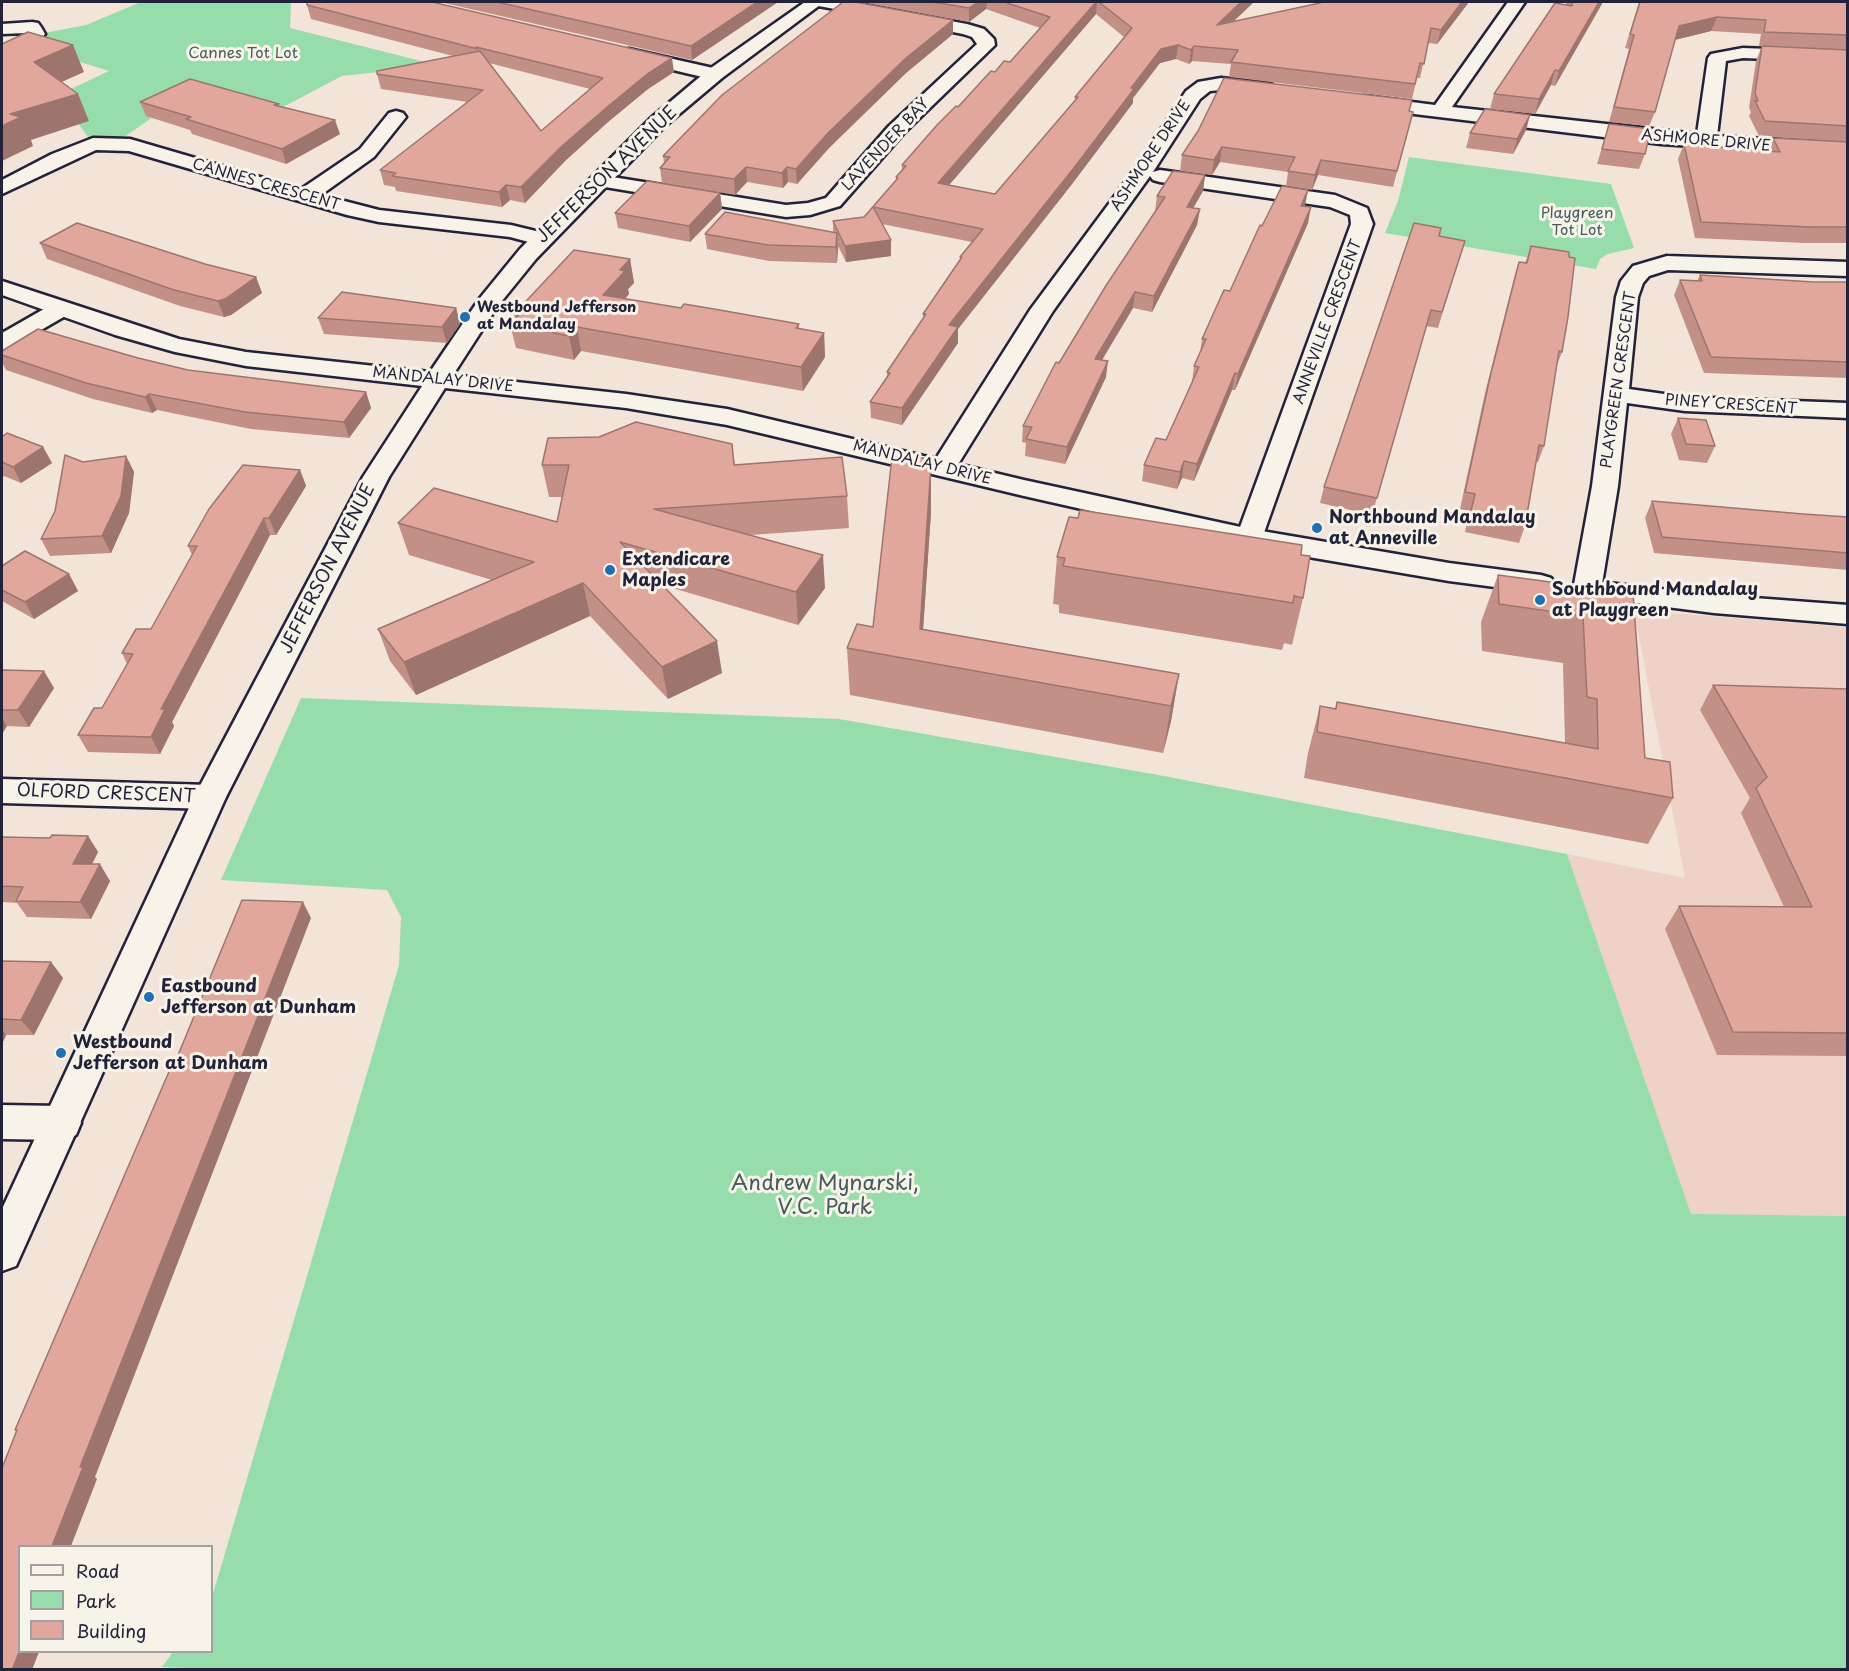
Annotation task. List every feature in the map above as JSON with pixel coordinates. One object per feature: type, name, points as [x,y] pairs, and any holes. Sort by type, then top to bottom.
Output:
[{"type":"street","name":"JEFFERSON AVENUE","points":[[2,1252],[210,797],[376,477],[438,379],[488,303],[540,239],[658,122],[715,74],[815,2]]},
{"type":"street","name":"LAVENDER BAY","points":[[600,181],[786,211],[810,209],[833,202],[915,112],[986,45],[985,39],[978,33],[967,29],[824,2]]},
{"type":"street","points":[[1440,111],[1516,2]]},
{"type":"street","points":[[2,28],[32,27],[36,34],[21,48],[2,56]]},
{"type":"street","points":[[611,50],[715,74]]},
{"type":"street","points":[[1706,141],[1717,58],[1743,53],[1848,57]]},
{"type":"street","name":"ASHMORE DRIVE","points":[[943,468],[1042,310],[1142,173],[1192,95],[1205,86],[1221,84],[1290,92]]},
{"type":"street","name":"ASHMORE DRIVE","points":[[1347,99],[1571,128],[1706,141],[1848,150]]},
{"type":"street","points":[[305,196],[368,153],[396,117]]},
{"type":"street","name":"CANNES CRESCENT","points":[[2,188],[93,144],[130,145],[379,216],[511,231],[540,239]]},
{"type":"street","name":"ANNEVILLE CRESCENT","points":[[1142,173],[1335,201],[1360,212],[1362,224],[1355,247],[1250,538]]},
{"type":"street","name":"PLAYGREEN CRESCENT","points":[[1587,590],[1605,486],[1627,297],[1632,281],[1641,271],[1667,263],[1848,269]]},
{"type":"street","name":"MANDALAY DRIVE","points":[[2,288],[59,310],[175,345],[246,358],[626,400],[727,417],[1118,510],[1250,538],[1449,572],[1587,590],[1714,604],[1848,615]]},
{"type":"street","points":[[2,343],[59,310]]},
{"type":"street","name":"PINEY CRESCENT","points":[[1615,394],[1685,404],[1848,411]]},
{"type":"street","name":"OLFORD CRESCENT","points":[[2,792],[210,797]]},
{"type":"street","points":[[2,1122],[62,1124]]},
{"type":"shaded area","points":[[1634,610],[1847,627],[1847,1216],[1691,1215],[1567,854],[1685,878]]},
{"type":"green space","name":"Cannes Tot Lot","points":[[141,2],[291,2],[290,28],[425,62],[414,68],[342,76],[266,116],[189,92],[114,144],[93,144],[58,95],[109,71],[32,47],[45,39],[44,33],[86,25]]},
{"type":"green space","name":"Playgreen Tot Lot","points":[[1409,157],[1611,184],[1634,248],[1608,254],[1600,259],[1596,269],[1385,233],[1398,201]]},
{"type":"green space","name":"Andrew Mynarski, V.C. Park","points":[[301,698],[839,719],[1164,776],[1567,854],[1691,1214],[1847,1216],[1847,1669],[231,1670],[162,1667],[172,1653],[213,1653],[213,1594],[399,965],[401,917],[387,890],[221,880]]},
{"type":"building","points":[[307,2],[432,2],[672,58],[646,75],[606,108],[562,146],[521,187],[506,185],[499,192],[392,176],[396,173],[380,170],[483,90],[377,74],[377,71],[480,51],[541,131],[603,78],[476,47],[478,49],[307,5]]},
{"type":"building","points":[[497,2],[757,2],[691,46]]},
{"type":"building","points":[[843,2],[855,2],[953,20],[906,58],[828,133],[796,169],[787,167],[782,173],[746,167],[734,179],[660,168],[670,157],[663,156],[722,95]]},
{"type":"building","points":[[933,2],[978,2],[969,8]]},
{"type":"building","points":[[1004,2],[1096,2],[938,183],[995,194],[1078,97],[1075,97],[1132,28],[1099,2],[1241,2],[1217,25],[1321,2],[1462,2],[1441,30],[1431,28],[1424,64],[1420,63],[1415,84],[1231,62],[1238,50],[1194,46],[1191,50],[1178,45],[1161,49],[1131,88],[1134,89],[1073,169],[949,325],[958,327],[902,408],[870,402],[926,314],[923,314],[962,257],[960,257],[983,229],[873,207],[891,240],[845,246],[833,221],[864,217],[898,178],[896,177],[906,166],[902,165],[937,125],[956,106],[958,107],[991,71],[995,72],[1004,61],[1010,62],[1050,17]]},
{"type":"building","points":[[1572,2],[1599,2],[1559,71],[1555,70],[1539,99],[1494,94],[1555,3],[1572,6]]},
{"type":"building","points":[[1640,2],[1848,2],[1848,35],[1764,32],[1766,20],[1717,17],[1679,26],[1655,112],[1614,107],[1634,35],[1630,34]]},
{"type":"building","points":[[28,32],[73,45],[34,62],[78,94],[10,114],[21,117],[2,126],[2,44]]},
{"type":"building","points":[[1762,46],[1848,50],[1848,126],[1765,121],[1755,101],[1758,101],[1755,93]]},
{"type":"building","points":[[1224,78],[1412,100],[1409,111],[1413,112],[1397,171],[1321,160],[1315,175],[1288,171],[1295,157],[1222,147],[1214,160],[1182,155],[1198,131]]},
{"type":"building","points":[[190,79],[279,104],[274,105],[335,120],[282,149],[140,102]]},
{"type":"building","points":[[1485,109],[1530,115],[1517,139],[1470,133]]},
{"type":"building","points":[[1609,124],[1651,129],[1645,154],[1602,149]]},
{"type":"building","points":[[1773,138],[1848,142],[1848,227],[1701,222],[1684,144],[1780,152]]},
{"type":"building","points":[[1173,171],[1205,175],[1187,207],[1200,209],[1154,296],[1135,292],[1095,359],[1108,361],[1067,447],[1026,439],[1032,427],[1023,426],[1056,362],[1059,363],[1107,284],[1165,197],[1157,196]]},
{"type":"building","points":[[647,181],[720,193],[689,226],[615,213]]},
{"type":"building","points":[[1282,186],[1308,190],[1301,206],[1311,207],[1238,374],[1235,373],[1197,464],[1184,461],[1180,472],[1144,465],[1156,438],[1166,440],[1199,367],[1194,366],[1206,339],[1202,339],[1224,290],[1230,291],[1260,225],[1262,226]]},
{"type":"building","points":[[725,212],[837,233],[836,247],[768,245],[705,234]]},
{"type":"building","points":[[77,223],[205,264],[256,277],[225,299],[218,301],[174,290],[40,243]]},
{"type":"building","points":[[1414,223],[1441,228],[1439,236],[1465,241],[1442,312],[1431,310],[1377,498],[1324,487]]},
{"type":"building","points":[[1531,246],[1569,252],[1569,257],[1575,258],[1562,352],[1559,351],[1544,446],[1539,445],[1525,526],[1470,515],[1475,494],[1465,492],[1490,377],[1519,262],[1527,263]]},
{"type":"building","points":[[574,250],[630,259],[620,270],[625,271],[603,295],[681,308],[684,304],[714,309],[799,324],[796,328],[824,333],[801,367],[577,327],[569,336],[510,324],[519,315],[514,314]]},
{"type":"building","points":[[1700,275],[1848,282],[1848,362],[1711,357],[1680,280],[1702,281]]},
{"type":"building","points":[[342,292],[456,308],[442,327],[318,318]]},
{"type":"building","points":[[38,329],[188,370],[366,392],[344,422],[245,412],[149,394],[145,397],[86,383],[2,355],[2,351]]},
{"type":"building","points":[[1678,418],[1706,420],[1715,446],[1686,444]]},
{"type":"building","points":[[636,422],[732,444],[734,465],[842,457],[847,496],[654,509],[823,555],[796,592],[620,542],[717,641],[662,667],[583,583],[404,662],[378,629],[534,562],[398,523],[434,488],[557,522],[569,465],[542,465],[548,438],[599,437]]},
{"type":"building","points":[[7,433],[43,447],[13,467],[2,462],[2,437]]},
{"type":"building","points":[[65,455],[83,462],[126,456],[121,496],[102,536],[41,539],[55,511]]},
{"type":"building","points":[[892,457],[924,458],[923,465],[931,465],[920,629],[1179,674],[1171,706],[847,648],[857,624],[873,627]]},
{"type":"building","points":[[243,465],[300,470],[269,518],[264,518],[161,709],[165,709],[151,737],[78,735],[94,708],[102,708],[133,654],[122,653],[136,629],[151,629],[197,546],[188,546],[209,509]]},
{"type":"building","points":[[1652,501],[1848,517],[1848,553],[1662,537]]},
{"type":"building","points":[[1080,510],[1302,545],[1301,555],[1310,556],[1303,598],[1294,596],[1293,603],[1063,566],[1065,558],[1057,557],[1069,517],[1078,518]]},
{"type":"building","points":[[25,551],[69,574],[25,602],[2,590],[2,566]]},
{"type":"building","points":[[1498,575],[1633,593],[1645,758],[1670,762],[1673,798],[1317,732],[1320,706],[1336,709],[1337,702],[1598,749],[1597,699],[1587,697],[1583,616],[1499,604]]},
{"type":"building","points":[[2,670],[44,671],[18,710],[2,710]]},
{"type":"building","points":[[1713,685],[1848,689],[1848,1033],[1733,1032],[1679,906],[1812,907],[1756,788],[1767,777]]},
{"type":"building","points":[[52,835],[88,836],[73,864],[100,864],[80,902],[16,901],[23,887],[2,886],[2,837],[50,838]]},
{"type":"building","points":[[242,900],[303,902],[80,1467],[83,1467],[52,1545],[18,1545],[19,1653],[12,1670],[2,1670],[2,1468],[17,1430],[15,1430],[174,1060],[176,1060]]},
{"type":"building","points":[[2,961],[51,962],[21,1020],[2,1019]]},
{"type":"place","name":"Westbound Jefferson at Mandalay","points":[[465,317]]},
{"type":"place","name":"Northbound Mandalay at Anneville","points":[[1317,528]]},
{"type":"place","name":"Extendicare Maples","points":[[610,570]]},
{"type":"place","name":"Southbound Mandalay at Playgreen","points":[[1540,600]]},
{"type":"place","name":"Eastbound Jefferson at Dunham","points":[[149,997]]},
{"type":"place","name":"Westbound Jefferson at Dunham","points":[[61,1053]]}]
